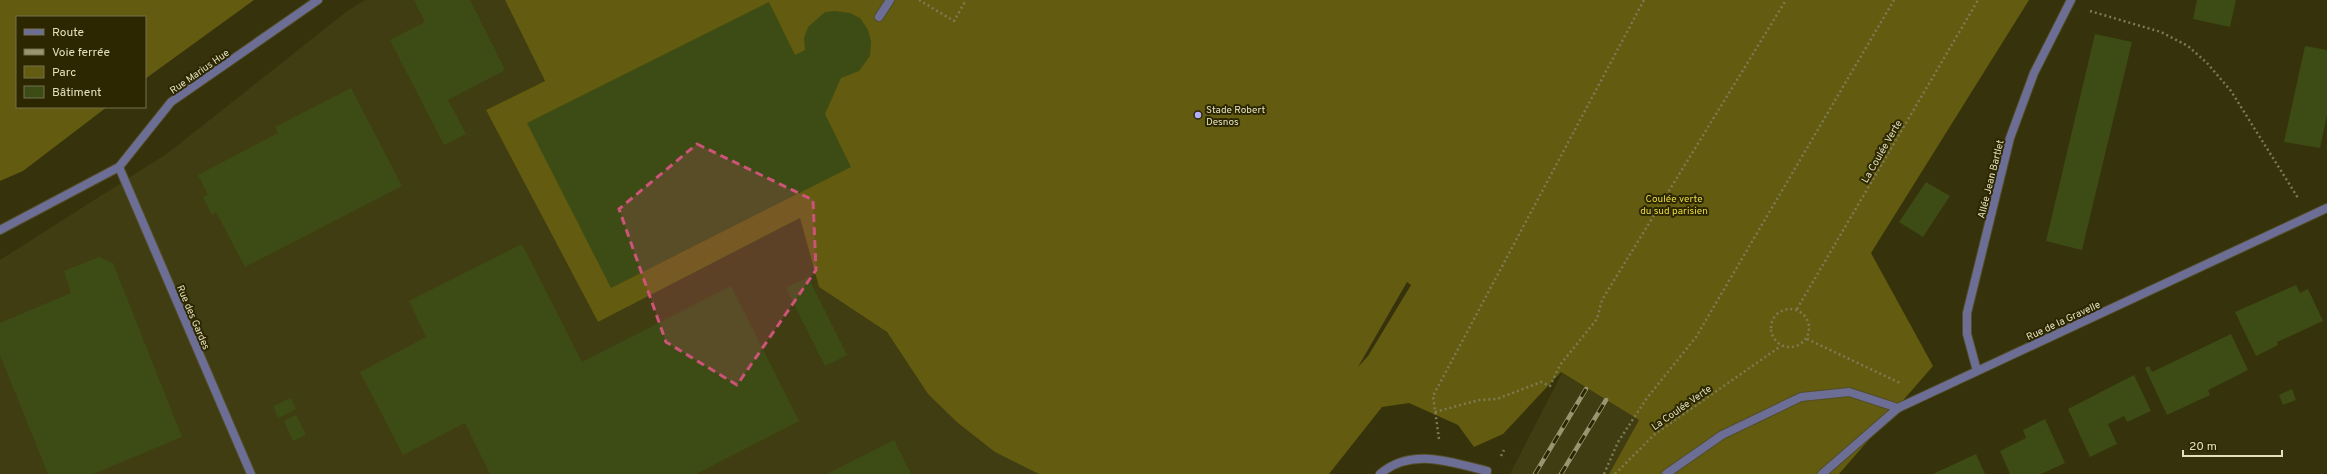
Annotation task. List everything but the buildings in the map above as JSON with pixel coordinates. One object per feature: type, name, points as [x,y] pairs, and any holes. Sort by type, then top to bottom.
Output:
[{"type":"street","name":"Rue Marius Hue","points":[[0,230],[119,167],[171,102],[318,0]]},
{"type":"street","points":[[879,17],[890,0]]},
{"type":"street","name":"Allée Jean Bartlet","points":[[1977,371],[1967,334],[1967,313],[2008,146],[2034,73],[2069,2]]},
{"type":"street","name":"Rue des Gardes","points":[[119,167],[251,474]]},
{"type":"street","name":"Rue de la Gravelle","points":[[1822,474],[1898,408],[2327,208]]},
{"type":"street","points":[[1666,474],[1722,435],[1801,397],[1849,392],[1898,408]]},
{"type":"street","points":[[1380,474],[1389,466],[1402,460],[1442,459],[1487,471]]},
{"type":"path","points":[[919,0],[954,21],[966,0]]},
{"type":"path","points":[[1442,459],[1433,396],[1644,0]]},
{"type":"path","points":[[1435,412],[1479,400],[1497,399],[1541,382],[1550,386],[1560,364],[1597,319],[1602,300],[1786,0]]},
{"type":"path","points":[[1604,474],[1618,442],[1643,404],[1696,338],[1894,0]]},
{"type":"path","name":"La Coulée Verte","points":[[1797,309],[1978,0]]},
{"type":"path","points":[[2069,2],[2113,19],[2161,32],[2188,46],[2207,63],[2231,91],[2297,196],[2306,217]]},
{"type":"path","points":[[1785,309],[1797,309],[1804,314],[1809,322],[1810,331],[1806,339],[1800,345],[1791,348],[1781,346],[1772,338],[1770,326],[1775,315],[1785,309]]},
{"type":"path","points":[[1806,339],[1908,387],[1919,398]]},
{"type":"path","name":"La Coulée Verte","points":[[1615,474],[1655,434],[1781,346]]},
{"type":"highlighted area","points":[[697,144],[813,200],[816,270],[737,385],[666,342],[619,209]]},
{"type":"shaded area","points":[[365,0],[505,0],[545,81],[486,110],[598,322],[800,218],[819,287],[887,332],[928,394],[1039,474],[0,474],[0,260],[168,153],[346,12]]},
{"type":"shaded area","points":[[1562,373],[1639,420],[1609,474],[1510,474]]},
{"type":"green space","points":[[0,0],[254,0],[146,78],[146,16],[16,16],[16,108],[106,108],[23,171],[0,181]]},
{"type":"green space","name":"Coulée verte du sud parisien","points":[[505,0],[2029,0],[1871,253],[1933,366],[1839,474],[1609,474],[1639,420],[1561,372],[1503,434],[1474,447],[1458,425],[1409,403],[1382,407],[1329,474],[1039,474],[995,452],[958,423],[928,394],[887,332],[819,287],[800,218],[598,322],[486,110],[545,81]],"holes":[[[1407,282],[1411,285],[1368,356],[1358,367]]]},
{"type":"railway","points":[[1535,474],[1586,389]]},
{"type":"railway","points":[[1561,474],[1606,400]]},
{"type":"place","name":"Stade Robert Desnos","points":[[1198,115]]}]
